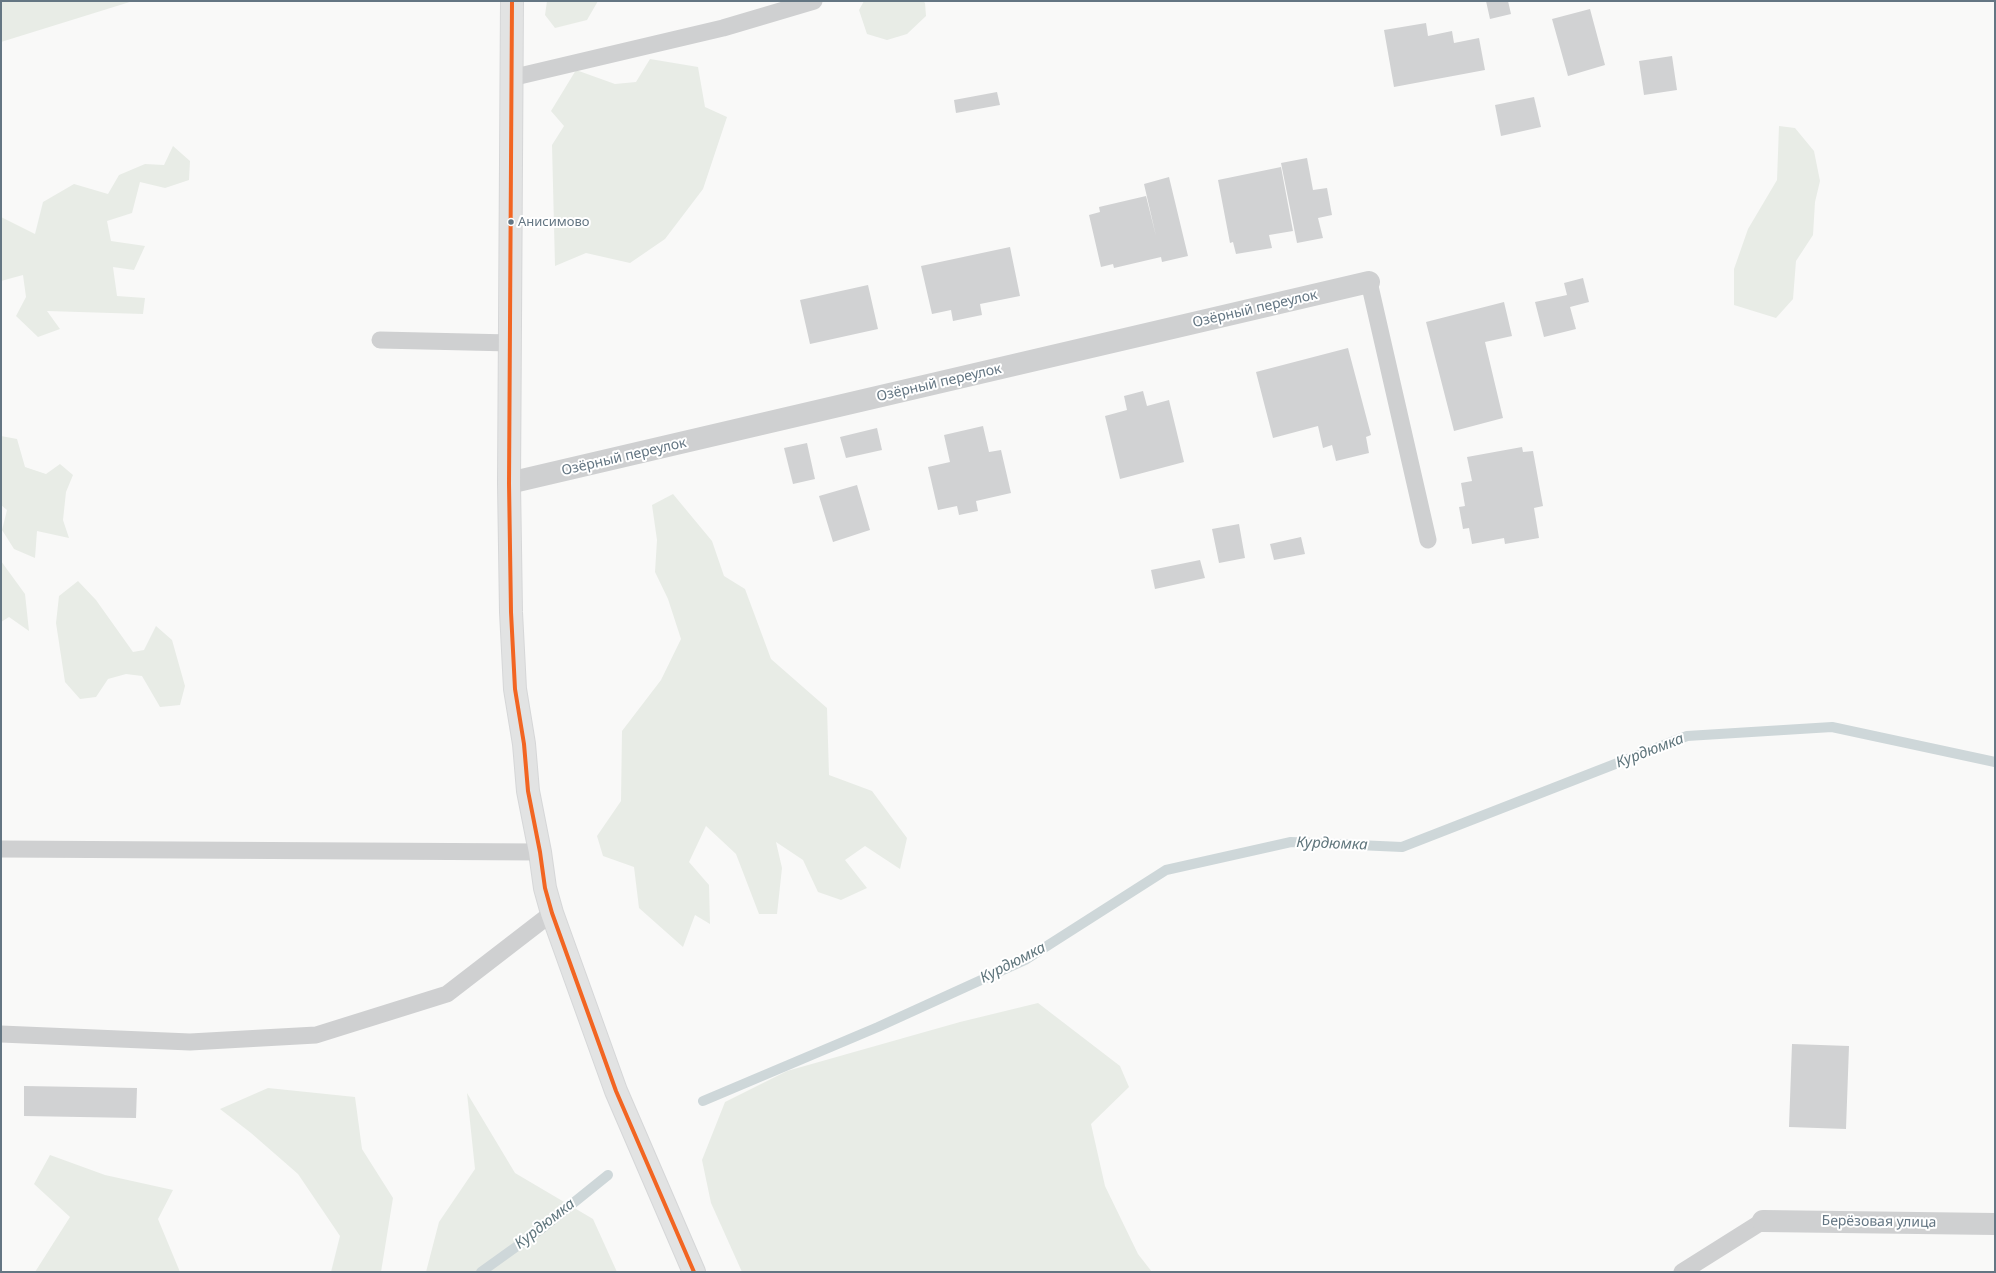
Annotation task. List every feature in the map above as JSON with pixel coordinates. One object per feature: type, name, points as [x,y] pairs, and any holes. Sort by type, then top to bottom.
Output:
[{"type":"main road","points":[[512,1],[509,483],[510,612],[515,689],[524,744],[528,791],[540,852],[545,888],[552,913],[616,1090],[694,1272]]},
{"type":"street","name":"Озёрный переулок","points":[[509,483],[1369,282]]},
{"type":"street","name":"Берёзовая улица","points":[[1763,1221],[1995,1224]]},
{"type":"lane","points":[[511,78],[723,28],[814,1]]},
{"type":"lane","points":[[1369,282],[1428,540]]},
{"type":"lane","points":[[380,340],[511,343]]},
{"type":"lane","points":[[1,849],[540,852]]},
{"type":"lane","points":[[1,1034],[190,1042],[316,1035],[447,994],[552,913]]},
{"type":"lane","points":[[1682,1272],[1763,1221]]},
{"type":"shaded area","points":[[1,1],[133,1],[1,42]]},
{"type":"shaded area","points":[[547,1],[598,1],[587,20],[555,28],[545,15]]},
{"type":"shaded area","points":[[864,1],[923,1],[925,3],[926,16],[907,34],[887,40],[867,34],[859,10]]},
{"type":"shaded area","points":[[650,59],[698,67],[705,107],[727,117],[703,189],[665,239],[630,263],[586,253],[555,266],[552,145],[564,126],[551,111],[576,70],[615,84],[636,82]]},
{"type":"shaded area","points":[[1779,126],[1795,128],[1814,151],[1820,181],[1815,202],[1813,235],[1796,261],[1793,299],[1776,318],[1734,305],[1734,269],[1748,229],[1777,180]]},
{"type":"shaded area","points":[[173,146],[190,161],[189,180],[165,188],[140,182],[132,213],[107,221],[111,241],[145,246],[134,270],[113,267],[117,296],[145,298],[143,314],[47,311],[60,329],[38,337],[16,316],[26,297],[23,275],[1,281],[1,217],[35,234],[43,202],[74,184],[108,194],[119,175],[145,164],[164,165]]},
{"type":"shaded area","points":[[1,436],[17,439],[25,467],[46,474],[60,464],[73,475],[66,492],[63,520],[69,538],[37,531],[35,558],[14,549],[2,530],[7,510],[1,505]]},
{"type":"shaded area","points":[[673,494],[712,541],[724,576],[745,589],[771,659],[827,708],[829,775],[872,791],[907,838],[900,869],[865,846],[845,860],[867,888],[841,900],[818,892],[803,860],[776,842],[782,868],[777,914],[759,914],[736,854],[706,826],[689,862],[709,885],[710,924],[695,915],[683,947],[639,908],[634,867],[603,856],[597,836],[621,801],[622,731],[661,680],[681,639],[668,599],[655,572],[657,540],[652,505]]},
{"type":"shaded area","points":[[1,561],[25,594],[29,631],[9,617],[1,622]]},
{"type":"shaded area","points":[[78,581],[96,600],[133,652],[144,650],[156,626],[172,640],[185,686],[180,705],[160,707],[142,676],[126,674],[108,679],[96,697],[80,699],[65,682],[56,623],[59,596]]},
{"type":"shaded area","points":[[1038,1003],[1120,1066],[1129,1087],[1091,1124],[1105,1186],[1138,1254],[1152,1272],[742,1272],[711,1203],[702,1160],[725,1102],[787,1071],[960,1022]]},
{"type":"shaded area","points":[[268,1088],[355,1097],[362,1149],[393,1198],[381,1272],[331,1272],[340,1236],[298,1174],[251,1133],[220,1109]]},
{"type":"shaded area","points":[[467,1093],[515,1173],[593,1219],[617,1272],[426,1272],[439,1222],[475,1169]]},
{"type":"shaded area","points":[[50,1155],[105,1175],[173,1190],[158,1219],[180,1272],[35,1272],[70,1217],[34,1184]]},
{"type":"building","points":[[1486,1],[1508,1],[1511,14],[1490,19]]},
{"type":"building","points":[[1590,9],[1605,65],[1568,76],[1552,19]]},
{"type":"building","points":[[1426,23],[1428,36],[1452,31],[1454,43],[1479,38],[1485,70],[1394,87],[1384,30]]},
{"type":"building","points":[[1672,56],[1677,90],[1644,95],[1639,61]]},
{"type":"building","points":[[997,92],[1000,105],[956,113],[954,100]]},
{"type":"building","points":[[1534,97],[1541,127],[1501,136],[1495,105]]},
{"type":"building","points":[[1307,158],[1313,190],[1327,188],[1332,215],[1318,218],[1323,238],[1297,243],[1281,163]]},
{"type":"building","points":[[1281,167],[1293,231],[1269,235],[1272,248],[1236,254],[1233,242],[1230,243],[1218,180]]},
{"type":"building","points":[[1169,177],[1188,256],[1162,262],[1161,257],[1114,268],[1113,264],[1101,267],[1089,215],[1100,212],[1099,207],[1146,196],[1156,236],[1144,184]]},
{"type":"building","points":[[1010,247],[1020,296],[980,304],[982,315],[953,321],[951,310],[932,314],[921,266]]},
{"type":"building","points":[[1583,278],[1589,302],[1570,307],[1576,329],[1544,337],[1535,302],[1567,295],[1564,283]]},
{"type":"building","points":[[868,285],[878,329],[810,344],[800,300]]},
{"type":"building","points":[[1504,302],[1512,336],[1485,342],[1503,418],[1454,431],[1426,322]]},
{"type":"building","points":[[1348,348],[1371,435],[1366,437],[1369,453],[1336,461],[1332,445],[1323,448],[1318,426],[1273,438],[1256,372]]},
{"type":"building","points":[[1143,391],[1147,406],[1169,400],[1184,462],[1120,479],[1105,416],[1127,410],[1124,396]]},
{"type":"building","points":[[983,426],[989,452],[1001,450],[1011,493],[976,501],[978,511],[959,515],[957,506],[938,510],[928,467],[950,462],[944,435]]},
{"type":"building","points":[[877,428],[882,450],[846,458],[840,437]]},
{"type":"building","points":[[807,443],[815,479],[793,484],[784,448]]},
{"type":"building","points":[[1522,447],[1523,452],[1533,451],[1543,506],[1534,508],[1539,538],[1505,544],[1504,538],[1472,544],[1469,528],[1463,529],[1459,507],[1465,506],[1461,483],[1472,481],[1467,457]]},
{"type":"building","points":[[857,485],[870,530],[833,542],[819,496]]},
{"type":"building","points":[[1239,524],[1245,558],[1219,563],[1212,529]]},
{"type":"building","points":[[1301,537],[1305,554],[1274,560],[1270,544]]},
{"type":"building","points":[[1200,560],[1205,578],[1155,589],[1151,570]]},
{"type":"building","points":[[1792,1044],[1849,1046],[1846,1129],[1789,1127]]},
{"type":"building","points":[[24,1086],[137,1088],[136,1118],[24,1116]]},
{"type":"waterway","name":"Курдюмка","points":[[703,1101],[878,1027],[1025,960],[1166,870],[1291,842],[1402,847],[1687,736],[1832,727],[1995,762]]},
{"type":"waterway","name":"Курдюмка","points":[[481,1272],[541,1229],[608,1175]]},
{"type":"transit line","points":[[512,1],[509,483],[511,612],[515,689],[524,744],[528,791],[540,852],[545,888],[552,913],[616,1091],[694,1272]]},
{"type":"place","name":"Анисимово","points":[[511,222]]}]
